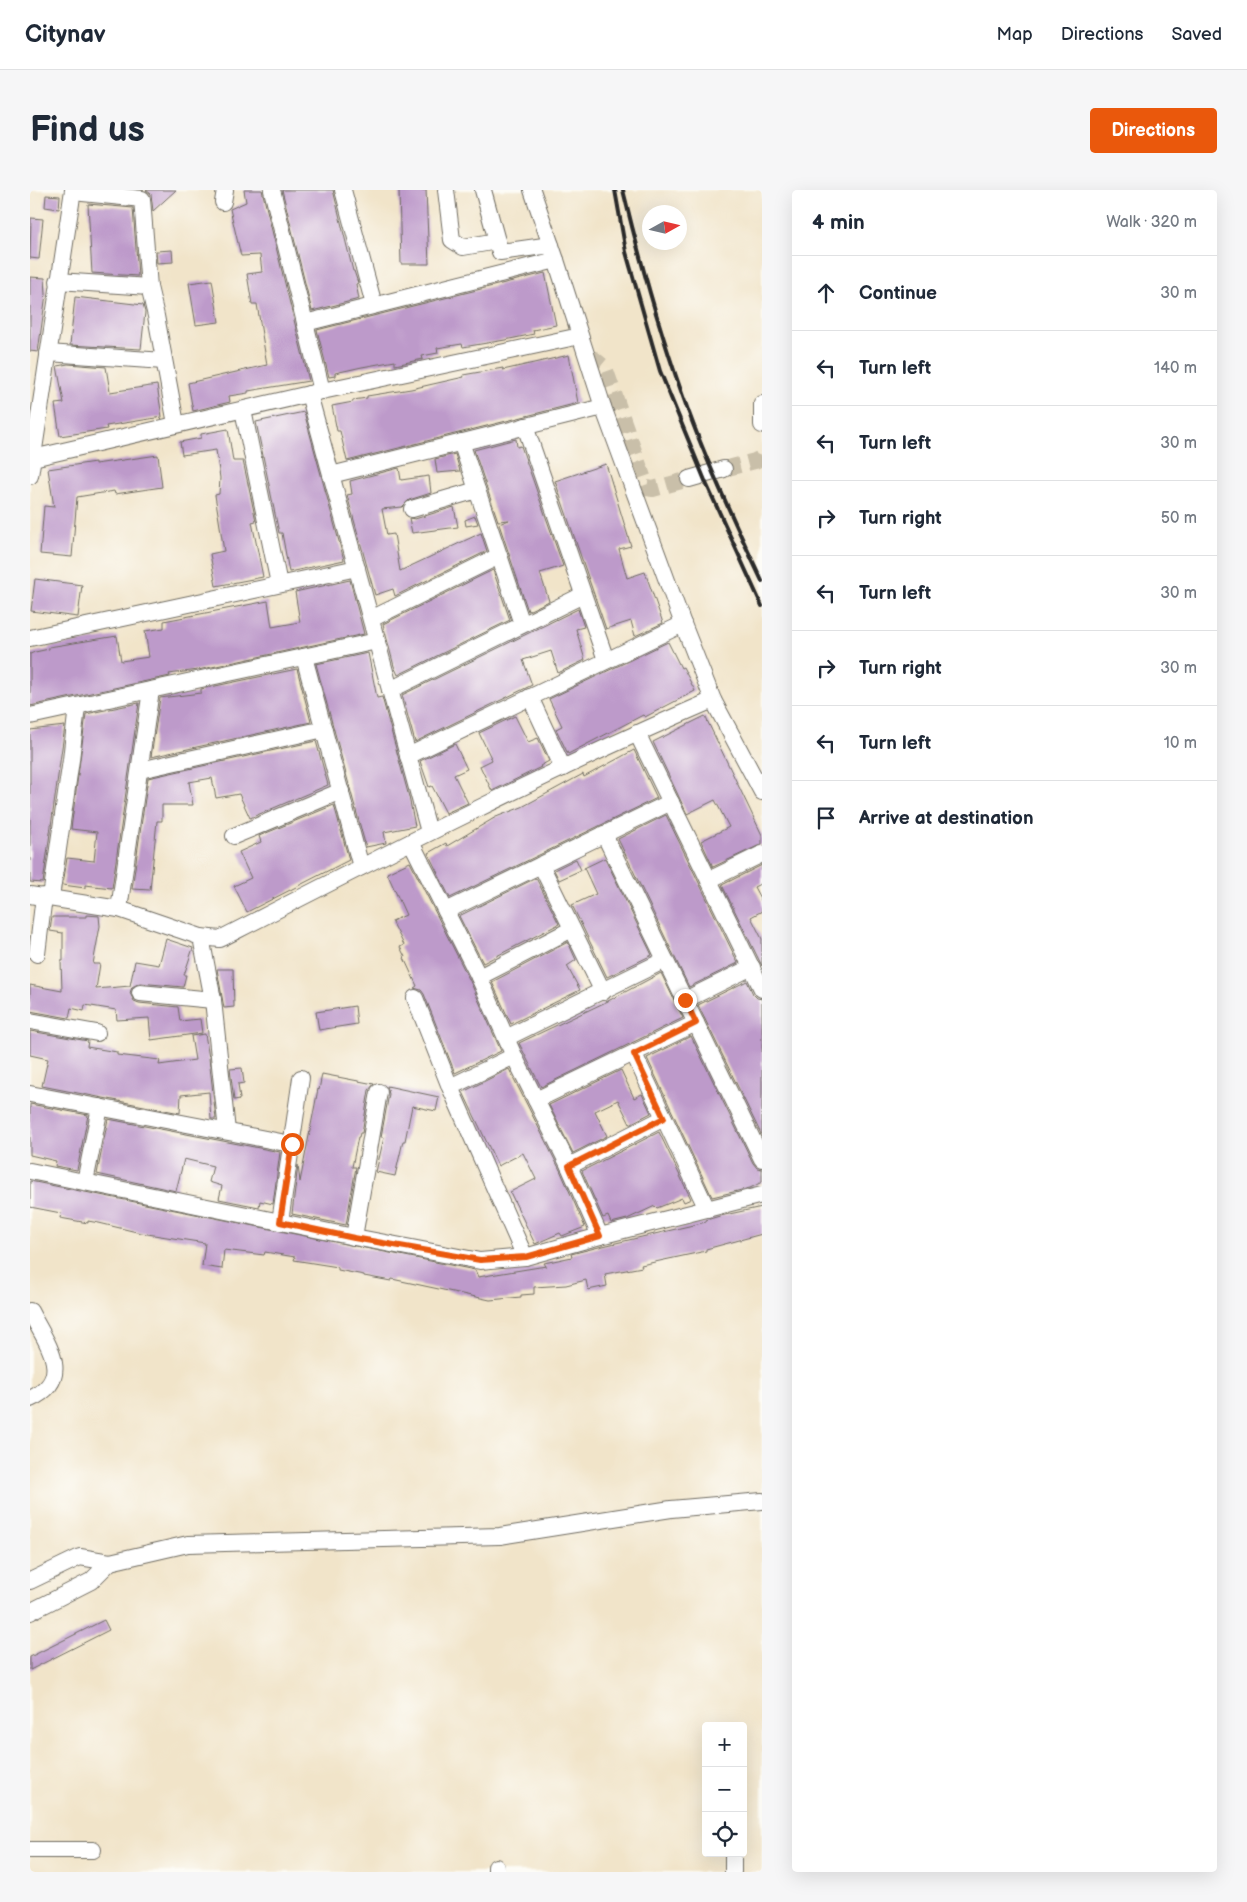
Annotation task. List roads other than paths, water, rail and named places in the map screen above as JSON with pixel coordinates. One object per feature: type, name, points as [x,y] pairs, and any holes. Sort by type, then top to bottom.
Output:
[{"type":"street","points":[[272,190],[305,322],[315,392],[331,474],[429,832]]},
{"type":"street","points":[[343,190],[374,304]]},
{"type":"street","points":[[446,190],[452,240],[463,247],[497,241]]},
{"type":"street","points":[[483,190],[500,252],[554,252]]},
{"type":"street","points":[[532,190],[554,252],[602,407],[683,624],[713,700],[762,792]]},
{"type":"street","points":[[30,476],[33,458],[34,417],[48,353],[73,191],[142,199],[149,287],[176,424]]},
{"type":"street","points":[[305,322],[554,252]]},
{"type":"street","points":[[58,281],[149,287]]},
{"type":"street","points":[[33,458],[315,392],[580,336]]},
{"type":"street","points":[[48,353],[164,361]]},
{"type":"street","points":[[762,404],[762,425]]},
{"type":"street","points":[[331,474],[602,407]]},
{"type":"street","points":[[243,410],[280,584]]},
{"type":"street","points":[[526,426],[606,660]]},
{"type":"street","points":[[461,442],[522,624]]},
{"type":"street","points":[[689,479],[724,469]]},
{"type":"street","points":[[412,509],[477,490]]},
{"type":"street","points":[[371,619],[499,556]]},
{"type":"street","points":[[30,638],[357,568]]},
{"type":"street","points":[[390,690],[583,595]]},
{"type":"street","points":[[408,756],[683,624]]},
{"type":"street","points":[[30,716],[377,641]]},
{"type":"street","points":[[304,657],[362,867]]},
{"type":"street","points":[[119,909],[151,690]]},
{"type":"street","points":[[530,696],[563,768]]},
{"type":"street","points":[[42,896],[119,909],[201,938],[220,939],[429,832],[637,733],[713,700]]},
{"type":"street","points":[[37,954],[42,896],[71,760],[77,706]]},
{"type":"street","points":[[140,770],[324,729]]},
{"type":"street","points":[[637,733],[762,989]]},
{"type":"street","points":[[234,836],[340,791]]},
{"type":"street","points":[[446,911],[671,802]]},
{"type":"street","points":[[604,834],[762,1158]]},
{"type":"street","points":[[412,842],[479,978],[514,1056],[569,1166],[600,1236]]},
{"type":"street","points":[[709,880],[762,854]]},
{"type":"street","points":[[541,865],[603,992]]},
{"type":"street","points":[[479,978],[572,928]]},
{"type":"street","points":[[201,938],[213,1000],[227,1131]]},
{"type":"street","points":[[506,1038],[665,960]]},
{"type":"street","points":[[685,1000],[752,968]]},
{"type":"street","points":[[140,994],[213,1000]]},
{"type":"street","points":[[415,998],[450,1087],[526,1257]]},
{"type":"street","points":[[30,1021],[97,1033]]},
{"type":"street","points":[[536,1100],[696,1023]]},
{"type":"street","points":[[634,1054],[707,1209]]},
{"type":"street","points":[[450,1087],[514,1056]]},
{"type":"street","points":[[280,1222],[301,1078]]},
{"type":"street","points":[[354,1238],[379,1092]]},
{"type":"street","points":[[30,1094],[292,1144]]},
{"type":"street","points":[[85,1182],[100,1107]]},
{"type":"street","points":[[569,1166],[664,1118]]},
{"type":"street","points":[[30,1171],[354,1238],[480,1260],[526,1257],[600,1236],[762,1195]]},
{"type":"street","points":[[30,1311],[56,1362],[54,1380],[42,1393],[30,1399]]},
{"type":"street","points":[[30,1581],[80,1557],[110,1562],[188,1544],[500,1536],[671,1509],[762,1501]]},
{"type":"street","points":[[30,1612],[91,1581],[110,1562]]},
{"type":"street","points":[[30,1850],[93,1850]]},
{"type":"street","points":[[733,1857],[733,1872]]},
{"type":"tunnel","points":[[588,358],[594,359],[605,368],[647,488],[653,489],[689,479]]},
{"type":"tunnel","points":[[724,469],[755,461],[759,459],[762,452]]},
{"type":"railway","points":[[615,190],[626,252],[660,371],[706,483],[762,606]]},
{"type":"railway","points":[[623,190],[637,246],[679,386],[714,477],[762,581]]}]
